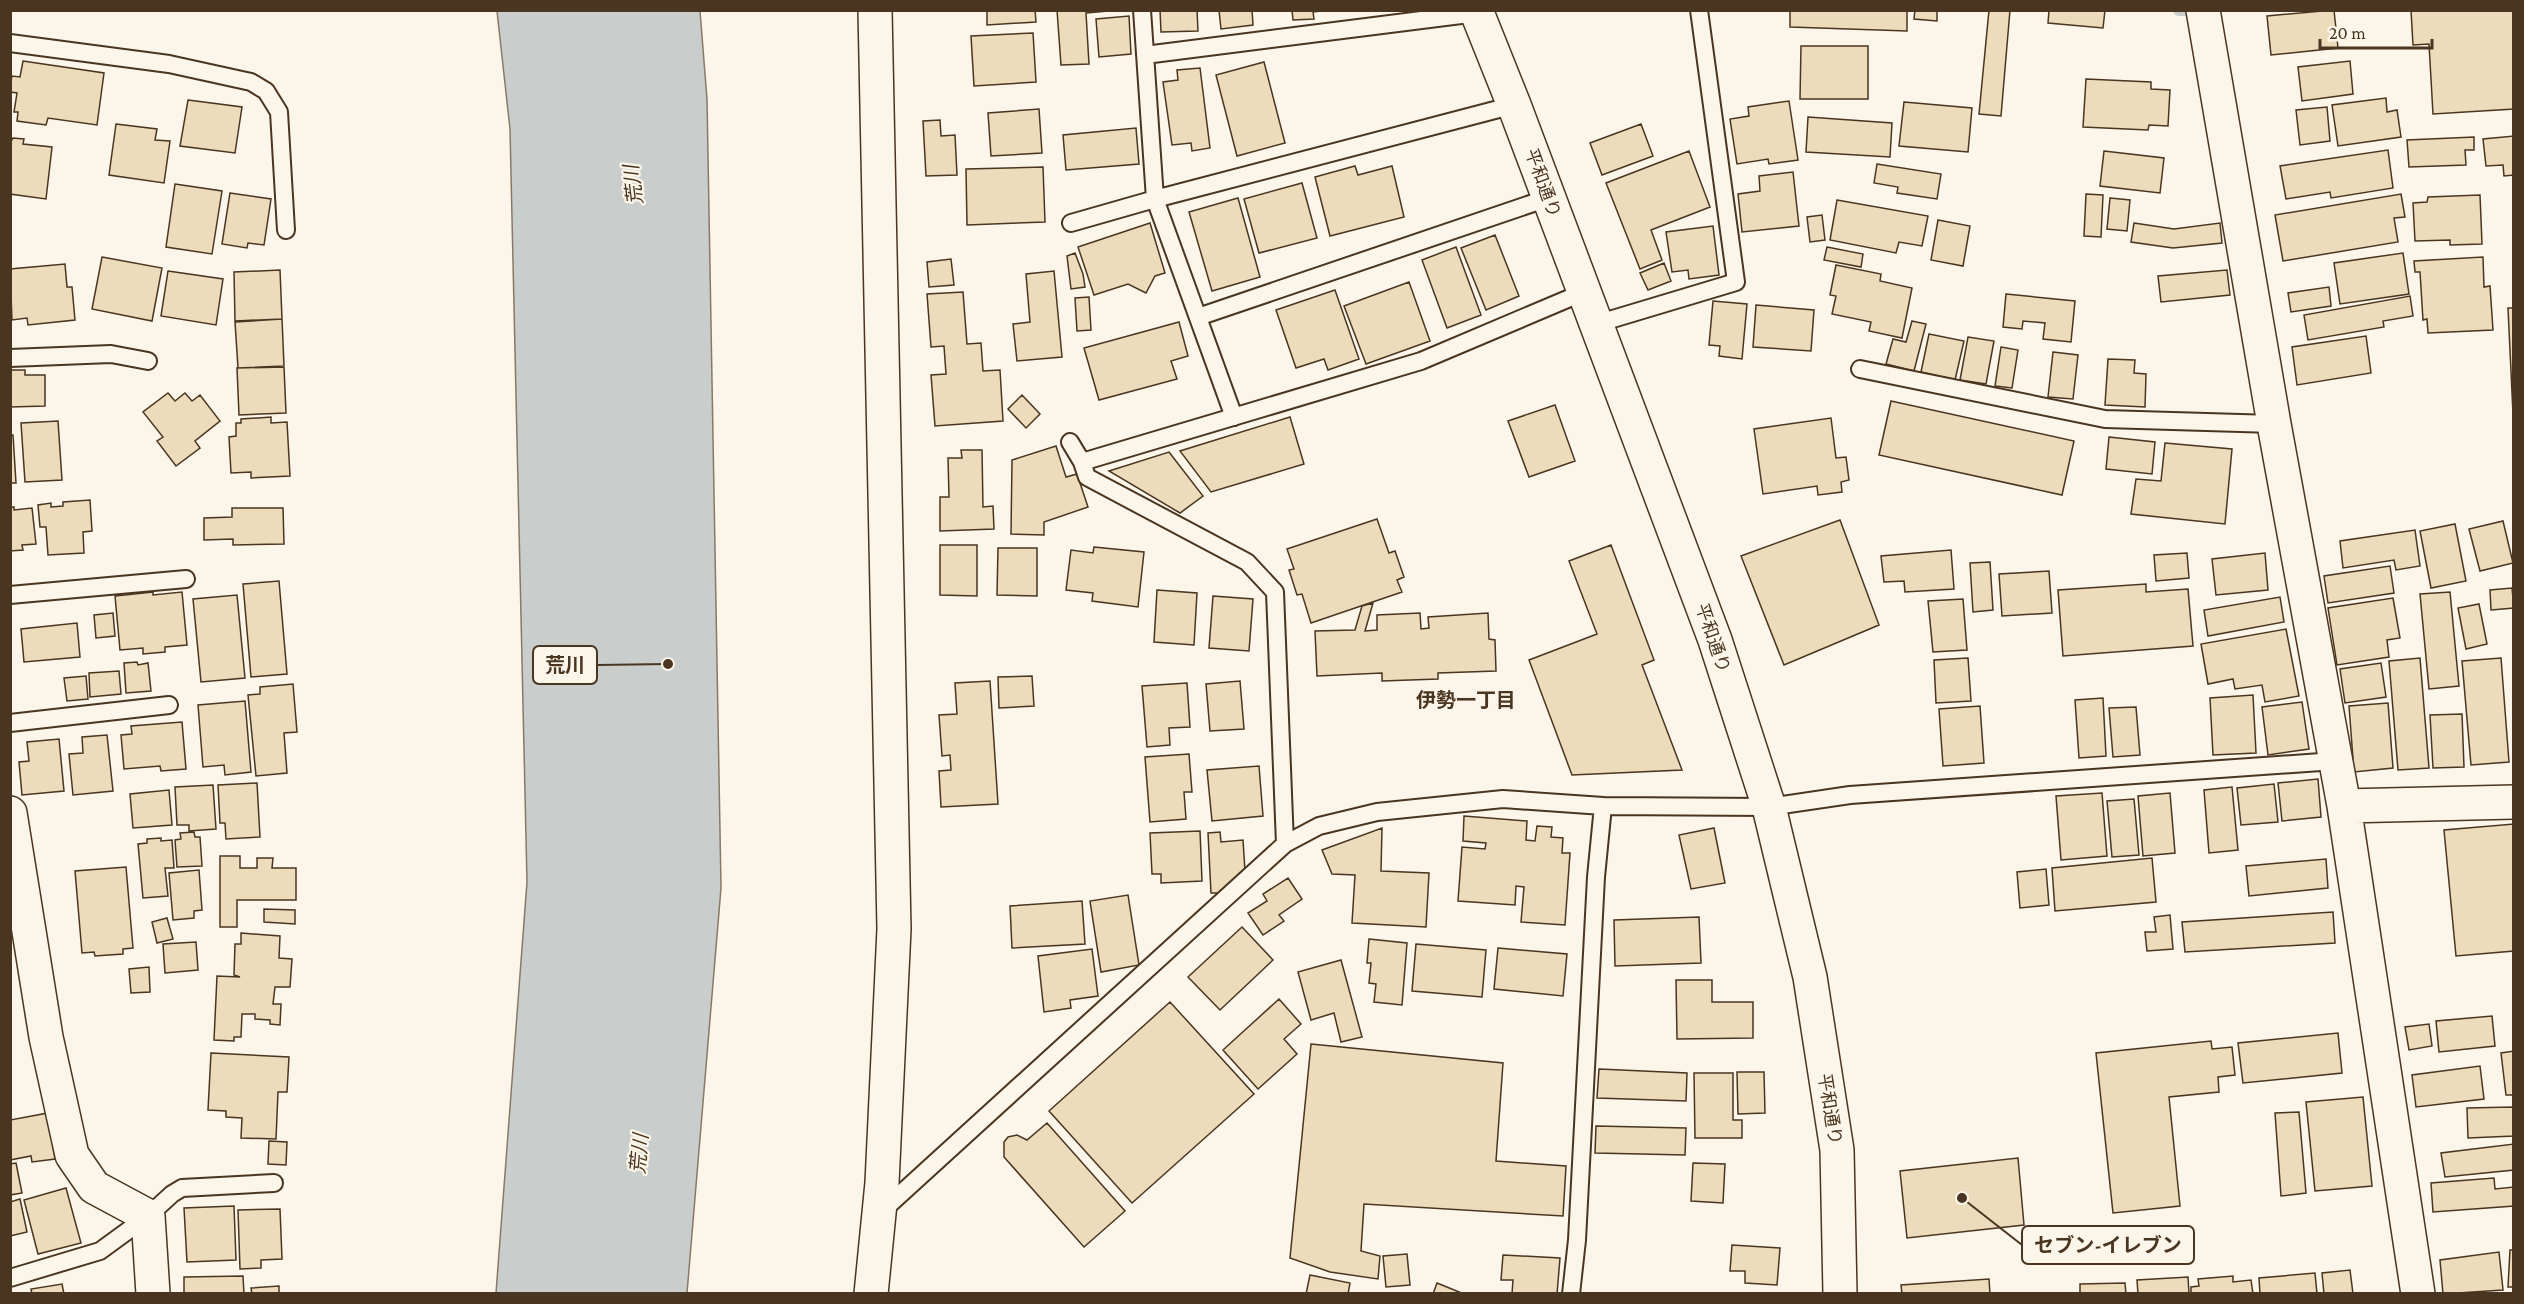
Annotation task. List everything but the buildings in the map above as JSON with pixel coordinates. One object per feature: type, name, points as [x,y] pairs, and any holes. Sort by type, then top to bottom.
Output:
[{"type":"main road","points":[[871,1293],[879,1213],[894,929],[875,10]]},
{"type":"main road","name":"平和通り","points":[[1476,12],[1514,105],[1714,640],[1769,807],[1810,977],[1837,1150],[1840,1293]]},
{"type":"main road","points":[[2204,14],[2274,424],[2344,806],[2418,1293]]},
{"type":"main road","points":[[2344,806],[2514,802]]},
{"type":"main road","points":[[10,813],[19,927],[72,1155],[94,1187],[148,1216],[153,1293]]},
{"type":"lane","points":[[1142,10],[1155,199],[1234,417]]},
{"type":"lane","points":[[1596,324],[1736,282],[1699,10]]},
{"type":"lane","points":[[1145,55],[1476,12]]},
{"type":"lane","points":[[10,43],[169,64],[251,82],[266,91],[279,112],[286,230]]},
{"type":"lane","points":[[1071,223],[1514,105]]},
{"type":"lane","points":[[1198,317],[1548,198]]},
{"type":"lane","points":[[1082,462],[1420,361],[1584,292]]},
{"type":"lane","points":[[10,358],[111,354],[148,361]]},
{"type":"lane","points":[[1860,369],[2105,419],[2274,424]]},
{"type":"lane","points":[[1070,442],[1082,462],[1087,477],[1247,562],[1275,592],[1286,844]]},
{"type":"lane","points":[[10,595],[186,579]]},
{"type":"lane","points":[[10,723],[169,705]]},
{"type":"lane","points":[[879,1213],[1286,844],[1319,826],[1377,812],[1503,799],[1603,806],[1769,807],[1850,795],[2335,761]]},
{"type":"lane","points":[[1571,1293],[1577,1240],[1596,878],[1603,806]]},
{"type":"lane","points":[[10,1278],[100,1251],[182,1188],[274,1183]]},
{"type":"water","points":[[497,11],[700,11],[707,99],[721,888],[687,1293],[496,1293],[527,882],[510,129]]},
{"type":"waterway","points":[[2179,10],[2190,10]]},
{"type":"place","name":"荒川","points":[[668,664]]},
{"type":"place","name":"セブン-イレブン","points":[[1962,1198]]},
{"type":"district","name":"伊勢一丁目","points":[[1466,700]]}]
